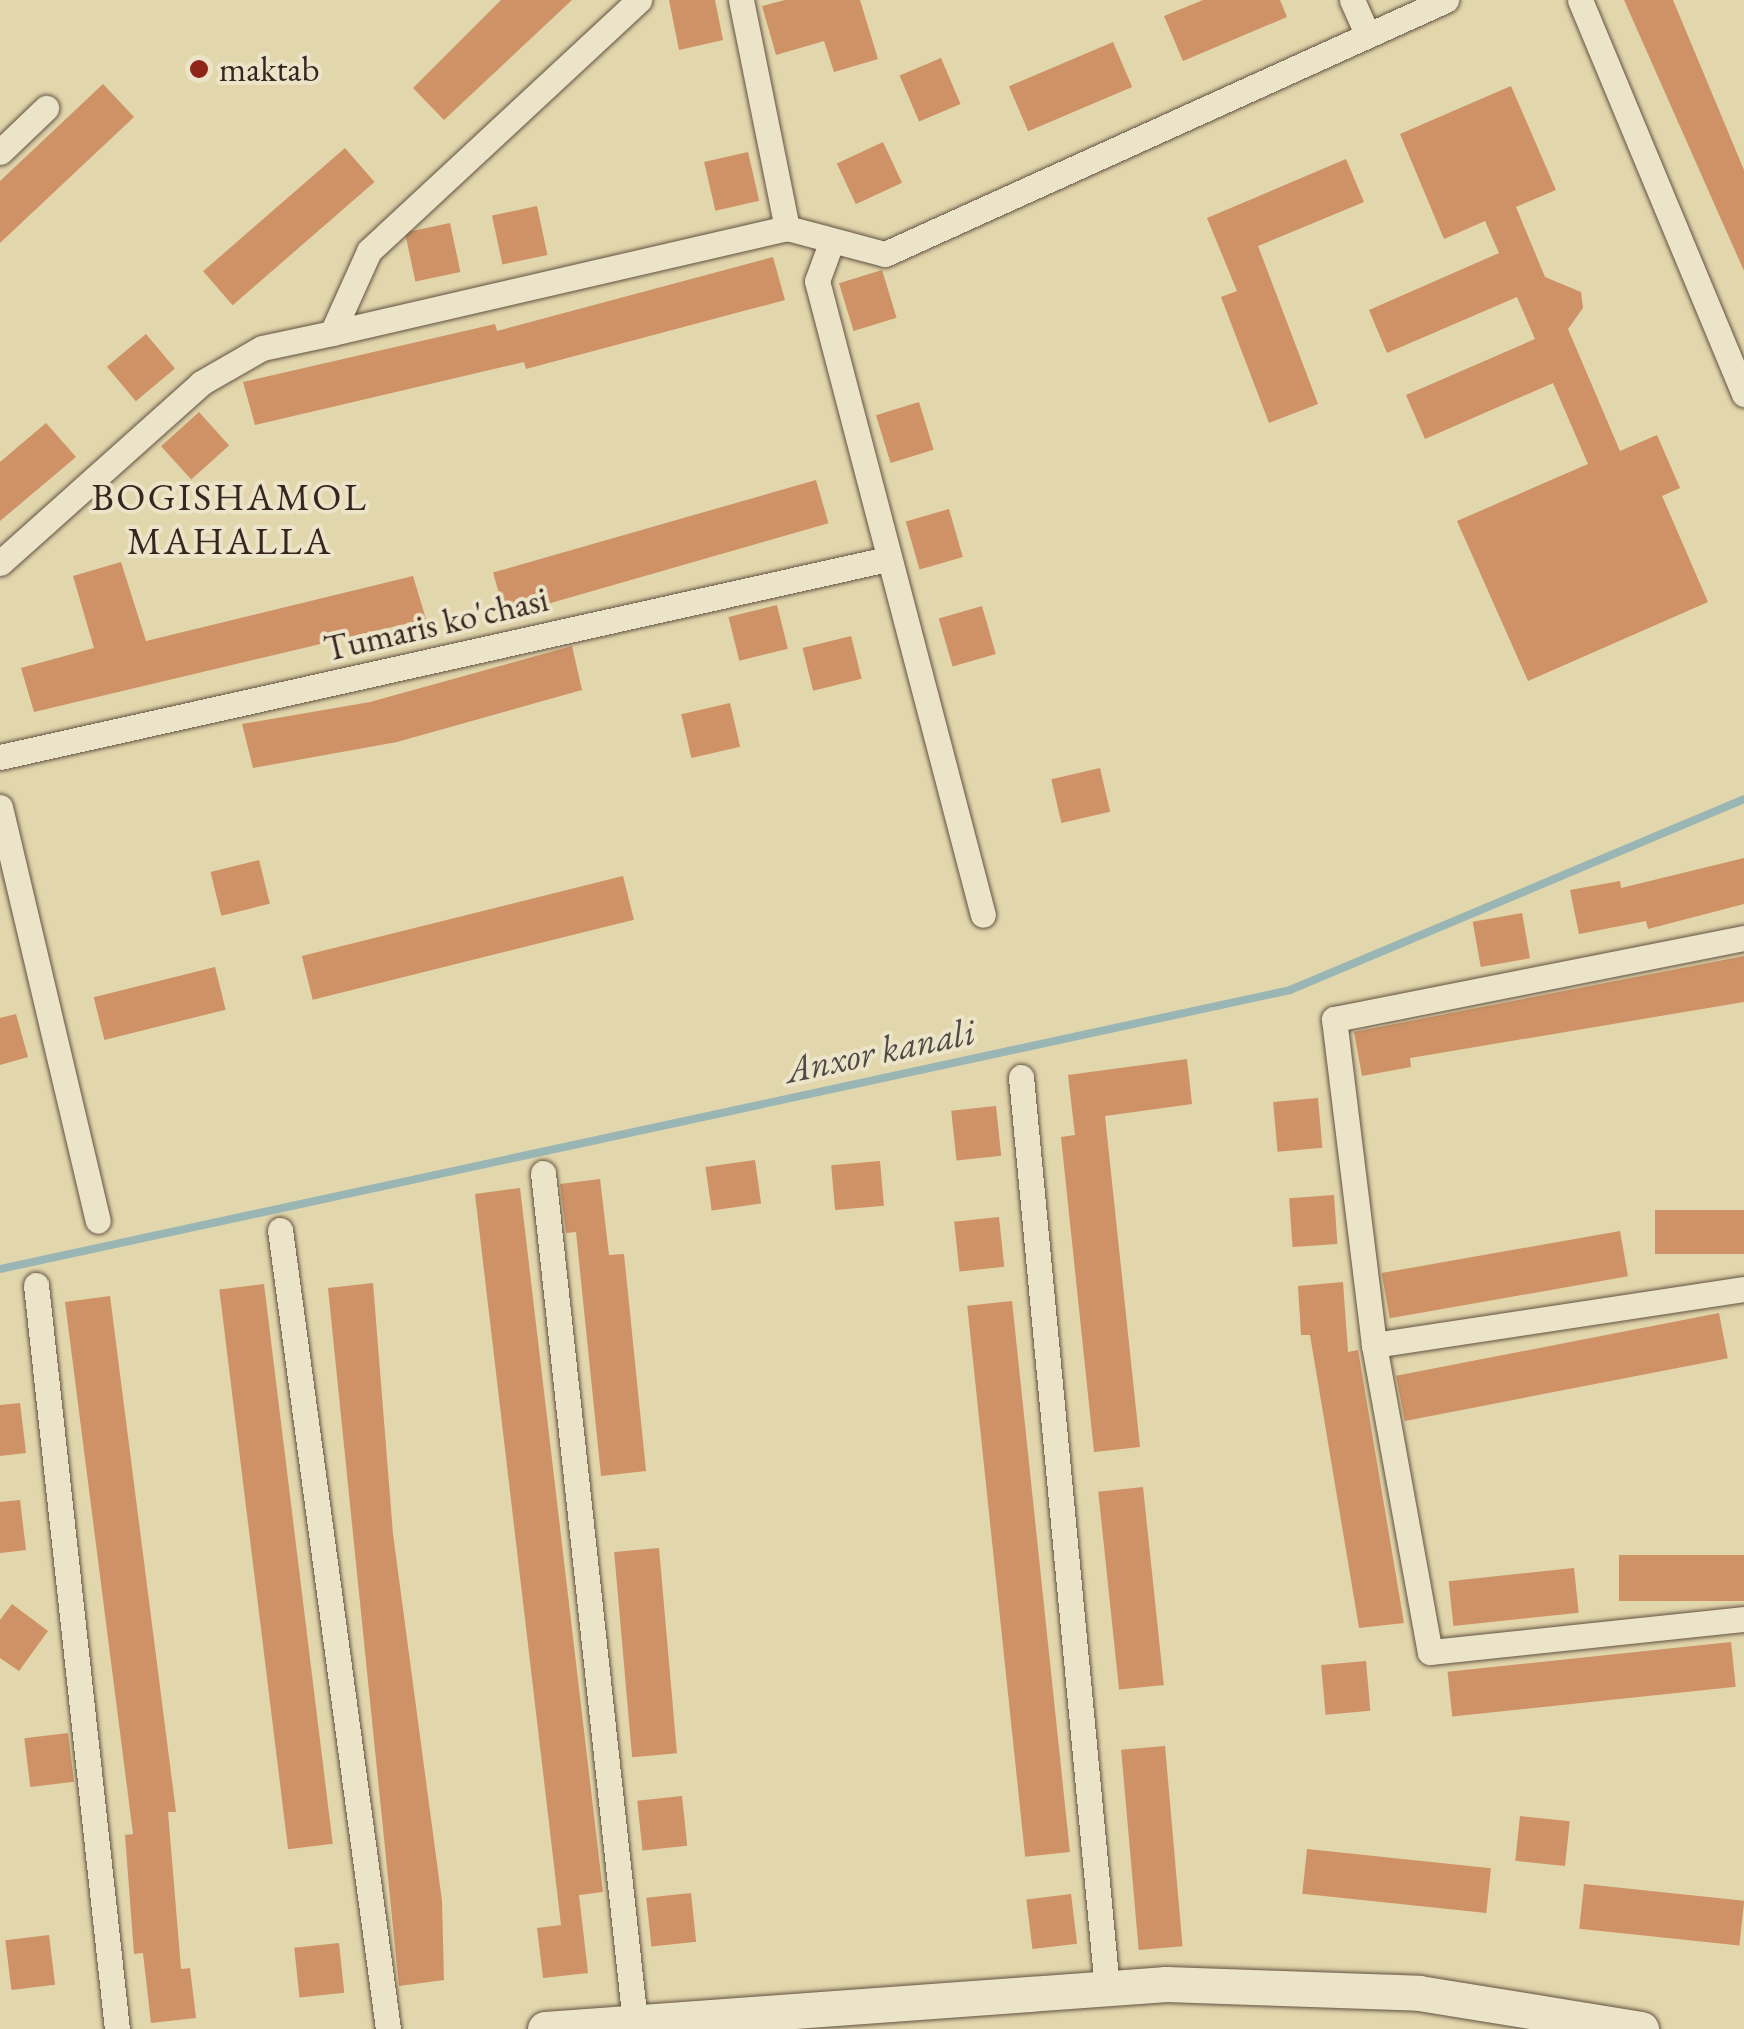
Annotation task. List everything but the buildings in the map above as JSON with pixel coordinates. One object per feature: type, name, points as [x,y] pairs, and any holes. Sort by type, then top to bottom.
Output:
[{"type":"street","points":[[332,333],[369,251],[639,0]]},
{"type":"street","points":[[741,0],[787,228]]},
{"type":"street","points":[[1352,0],[1366,32]]},
{"type":"street","points":[[0,564],[201,383],[262,348],[787,228],[831,243],[884,254],[1366,32],[1446,0]]},
{"type":"street","points":[[1580,0],[1744,394]]},
{"type":"street","points":[[0,152],[46,108]]},
{"type":"street","points":[[831,243],[817,281],[983,915]]},
{"type":"street","name":"Tumaris ko'chasi","points":[[0,757],[887,558]]},
{"type":"street","points":[[0,807],[98,1220]]},
{"type":"street","points":[[1744,938],[1334,1019],[1374,1345],[1430,1652],[1744,1619]]},
{"type":"street","points":[[1021,1077],[1108,1988]]},
{"type":"street","points":[[542,1173],[636,2022]]},
{"type":"street","points":[[280,1230],[388,2029]]},
{"type":"street","points":[[36,1285],[117,2029]]},
{"type":"street","points":[[1374,1345],[1744,1289]]},
{"type":"street","points":[[544,2029],[1108,1988],[1419,1992],[1641,2029]]},
{"type":"waterway","name":"Anxor kanali","points":[[0,1269],[1290,990],[1744,799]]},
{"type":"place","name":"maktab","points":[[199,69]]},
{"type":"district","name":"BOGISHAMOL MAHALLA","points":[[230,519]]}]
